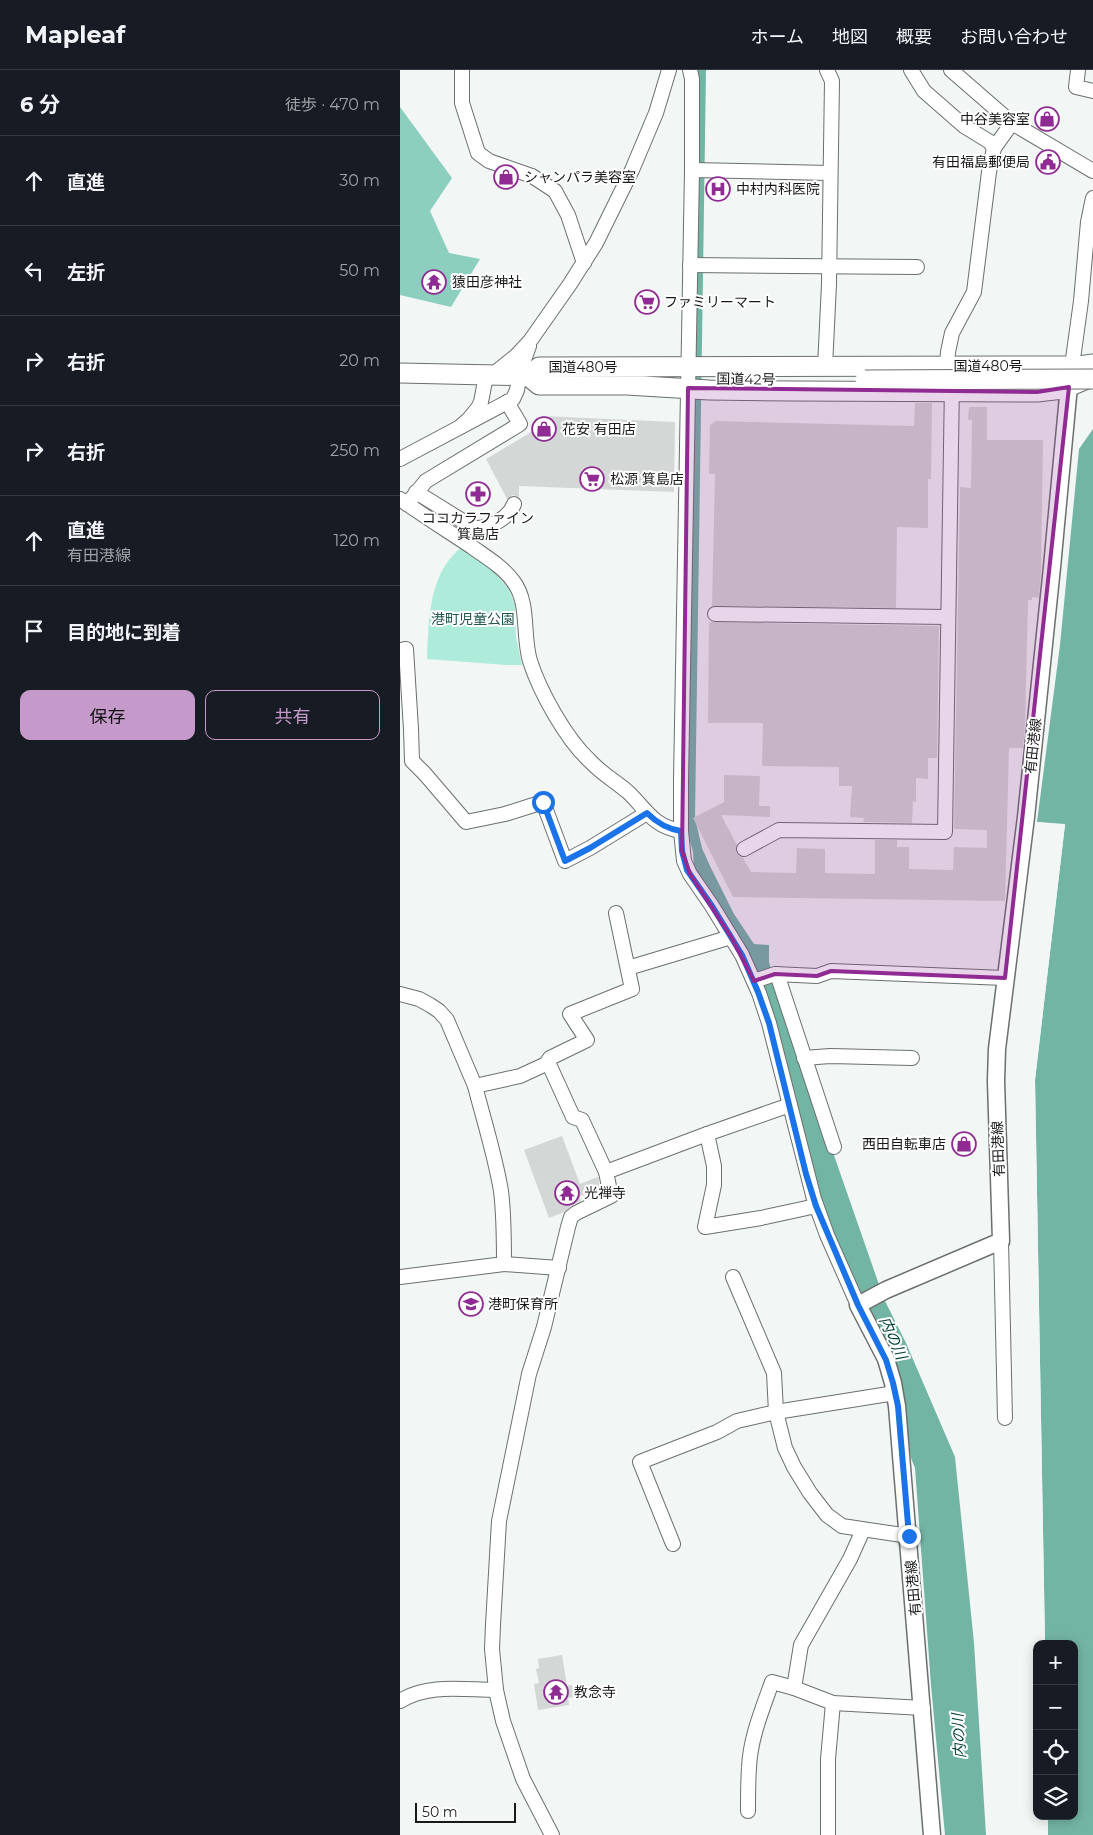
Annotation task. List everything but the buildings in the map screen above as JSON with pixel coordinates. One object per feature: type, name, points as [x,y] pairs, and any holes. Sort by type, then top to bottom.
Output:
[{"type":"highway","name":"国道480号","points":[[688,378],[825,367],[1072,366],[1093,364]]},
{"type":"highway","name":"国道42号","points":[[400,373],[864,380],[1093,378]]},
{"type":"highway","name":"国道480号","points":[[688,378],[793,391],[952,392],[1037,392],[1069,387],[1093,378]]},
{"type":"main road","name":"有田港線","points":[[1000,1241],[997,1049],[1026,817],[1072,366]]},
{"type":"main road","points":[[862,1303],[884,1291],[1000,1241]]},
{"type":"main road","name":"有田港線","points":[[862,1303],[886,1360],[895,1393],[909,1536],[932,1835]]},
{"type":"street","points":[[462,70],[462,103],[478,153],[489,161],[532,176],[555,191],[568,215],[584,263]]},
{"type":"street","points":[[460,426],[478,408],[485,381],[516,356],[530,341],[584,263],[606,224],[632,170],[656,113],[669,70]]},
{"type":"street","points":[[690,70],[692,78],[692,170],[682,851],[687,870],[731,937],[755,980],[769,1023],[806,1174],[816,1206],[862,1303]]},
{"type":"street","points":[[825,367],[829,267],[832,81],[827,70]]},
{"type":"street","points":[[911,70],[924,91],[964,126],[990,142],[994,148]]},
{"type":"street","points":[[951,70],[1012,123],[1093,171]]},
{"type":"street","points":[[1078,70],[1076,86],[1093,91]]},
{"type":"street","points":[[744,848],[779,830],[945,832],[952,392],[948,352],[952,333],[974,292],[989,172],[994,148],[1012,123]]},
{"type":"street","points":[[692,170],[830,173]]},
{"type":"street","points":[[1072,366],[1081,301],[1088,222],[1093,198]]},
{"type":"street","points":[[690,265],[917,267]]},
{"type":"street","points":[[400,459],[508,402],[516,395],[524,376],[530,341]]},
{"type":"street","points":[[508,402],[520,424],[426,481],[404,501],[483,555],[514,581],[523,602],[526,640],[531,662],[561,724],[575,745],[588,760],[629,793],[660,824],[670,829],[681,831]]},
{"type":"street","points":[[416,492],[474,528],[488,526],[508,515],[514,504]]},
{"type":"street","points":[[715,614],[948,617]]},
{"type":"street","points":[[400,650],[406,649],[406,729],[412,761],[466,822],[505,814],[543,802],[565,861],[647,813]]},
{"type":"street","points":[[475,1086],[520,1076],[586,1040],[570,1014],[632,989],[616,914]]},
{"type":"street","points":[[628,968],[731,937]]},
{"type":"street","points":[[755,980],[776,974],[818,976],[831,971],[1005,978]]},
{"type":"street","points":[[776,974],[834,1148]]},
{"type":"street","points":[[400,994],[419,999],[439,1010],[448,1020],[475,1086],[492,1149],[500,1190],[503,1212],[504,1264]]},
{"type":"street","points":[[804,1058],[830,1056],[912,1058]]},
{"type":"street","points":[[548,1062],[573,1117],[582,1120],[606,1172],[611,1196],[587,1206],[571,1217],[544,1327],[528,1374],[499,1521],[492,1633],[496,1690],[503,1721],[523,1779],[552,1835]]},
{"type":"street","points":[[606,1172],[790,1105]]},
{"type":"street","points":[[707,1134],[714,1166],[714,1185],[705,1227],[761,1218],[816,1206]]},
{"type":"street","points":[[1000,1241],[1005,1418]]},
{"type":"street","points":[[400,1277],[504,1264],[559,1268]]},
{"type":"street","points":[[733,1277],[774,1373],[776,1412],[785,1448],[810,1493],[827,1515],[842,1526],[909,1536]]},
{"type":"street","points":[[673,1544],[640,1462],[717,1432],[737,1421],[776,1412],[895,1393]]},
{"type":"street","points":[[794,1688],[801,1645],[850,1559],[863,1530]]},
{"type":"street","points":[[748,1811],[750,1760],[757,1726],[772,1682],[833,1703],[922,1708]]},
{"type":"street","points":[[400,1701],[411,1694],[429,1690],[496,1690]]},
{"type":"street","points":[[828,1835],[828,1759],[833,1703]]},
{"type":"highlighted area","points":[[1069,387],[1005,978],[831,971],[817,976],[775,974],[754,981],[731,937],[690,874],[682,851],[688,388],[1037,392]]},
{"type":"green space","name":"港町児童公園","points":[[462,547],[494,572],[509,589],[515,605],[516,637],[522,665],[427,659],[432,598],[442,570]]},
{"type":"shaded area","points":[[400,107],[452,178],[430,211],[449,253],[480,259],[451,307],[400,295]]},
{"type":"water","name":"内の川","points":[[698,70],[706,70],[695,818],[702,848],[734,914],[754,944],[769,945],[769,962],[781,1003],[884,1299],[906,1343],[955,1457],[974,1643],[986,1835],[945,1835],[931,1685],[915,1468],[911,1458],[903,1398],[879,1330],[836,1242],[820,1200],[776,1023],[753,962],[727,918],[694,871],[693,852],[685,823],[695,145]]},
{"type":"water","points":[[1093,429],[1093,1835],[1048,1835],[1048,1820],[1078,1820],[1078,1640],[1045,1640],[1035,1080],[1065,825],[1037,822],[1060,645],[1079,449]]},
{"type":"pier","points":[[1037,822],[1065,824],[1035,1080],[1045,1640],[1043,1640],[1032,1081],[1062,827],[1037,825]]},
{"type":"place","name":"中谷美容室","points":[[1047,119]]},
{"type":"place","name":"有田福島郵便局","points":[[1048,162]]},
{"type":"place","name":"シャンパラ美容室","points":[[506,177]]},
{"type":"place","name":"中村内科医院","points":[[718,189]]},
{"type":"place","name":"猿田彦神社","points":[[434,282]]},
{"type":"place","name":"ファミリーマート","points":[[647,302]]},
{"type":"place","name":"花安 有田店","points":[[544,429]]},
{"type":"place","name":"松源 箕島店","points":[[592,479]]},
{"type":"place","name":"ココカラファイン 箕島店","points":[[478,494]]},
{"type":"place","name":"西田自転車店","points":[[964,1144]]},
{"type":"place","name":"光禅寺","points":[[567,1193]]},
{"type":"place","name":"港町保育所","points":[[471,1304]]},
{"type":"place","name":"教念寺","points":[[556,1692]]},
{"type":"route","points":[[543,802],[565,861],[647,813],[660,824],[670,829],[681,831],[682,851],[687,870],[742,955],[758,992],[769,1023],[806,1174],[816,1206],[858,1305],[886,1360],[898,1406],[909,1536]]}]
